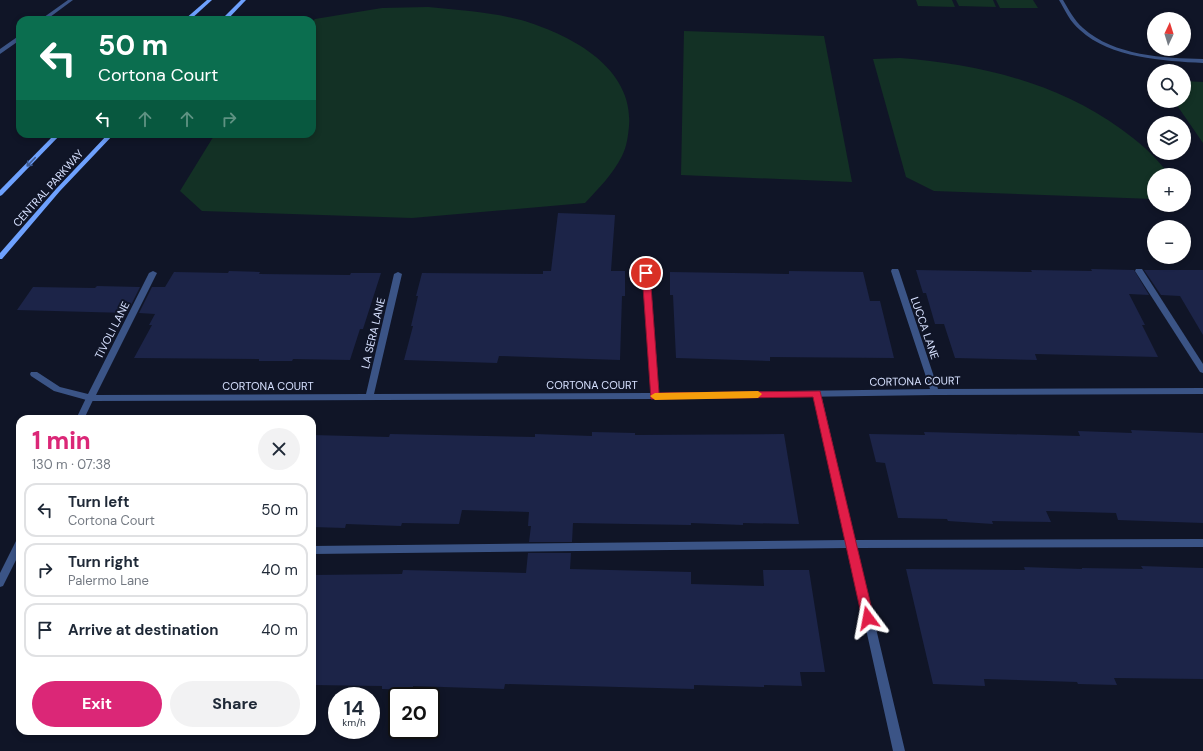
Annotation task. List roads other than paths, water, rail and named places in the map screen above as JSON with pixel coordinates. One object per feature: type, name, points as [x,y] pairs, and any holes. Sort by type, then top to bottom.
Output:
[{"type":"main road","points":[[192,16],[210,0]]},
{"type":"main road","points":[[228,16],[244,0]]},
{"type":"main road","points":[[0,194],[54,138]]},
{"type":"main road","name":"CENTRAL PARKWAY","points":[[0,257],[58,190],[108,138]]},
{"type":"street","points":[[49,16],[71,0]]},
{"type":"street","points":[[1061,0],[1075,23],[1083,31],[1102,42],[1133,53],[1152,57],[1173,60],[1203,61]]},
{"type":"street","points":[[0,52],[16,40]]},
{"type":"street","name":"LUCCA LANE","points":[[895,271],[935,392]]},
{"type":"street","points":[[1139,271],[1203,370]]},
{"type":"street","name":"TIVOLI LANE","points":[[82,415],[153,273]]},
{"type":"street","points":[[646,273],[655,396]]},
{"type":"street","name":"LA SERA LANE","points":[[369,397],[398,274]]},
{"type":"street","name":"CORTONA COURT","points":[[34,374],[58,390],[90,398],[655,396],[935,392],[1203,391]]},
{"type":"street","points":[[817,394],[899,751]]},
{"type":"street","points":[[316,550],[1203,542]]},
{"type":"street","points":[[0,583],[16,554]]}]
